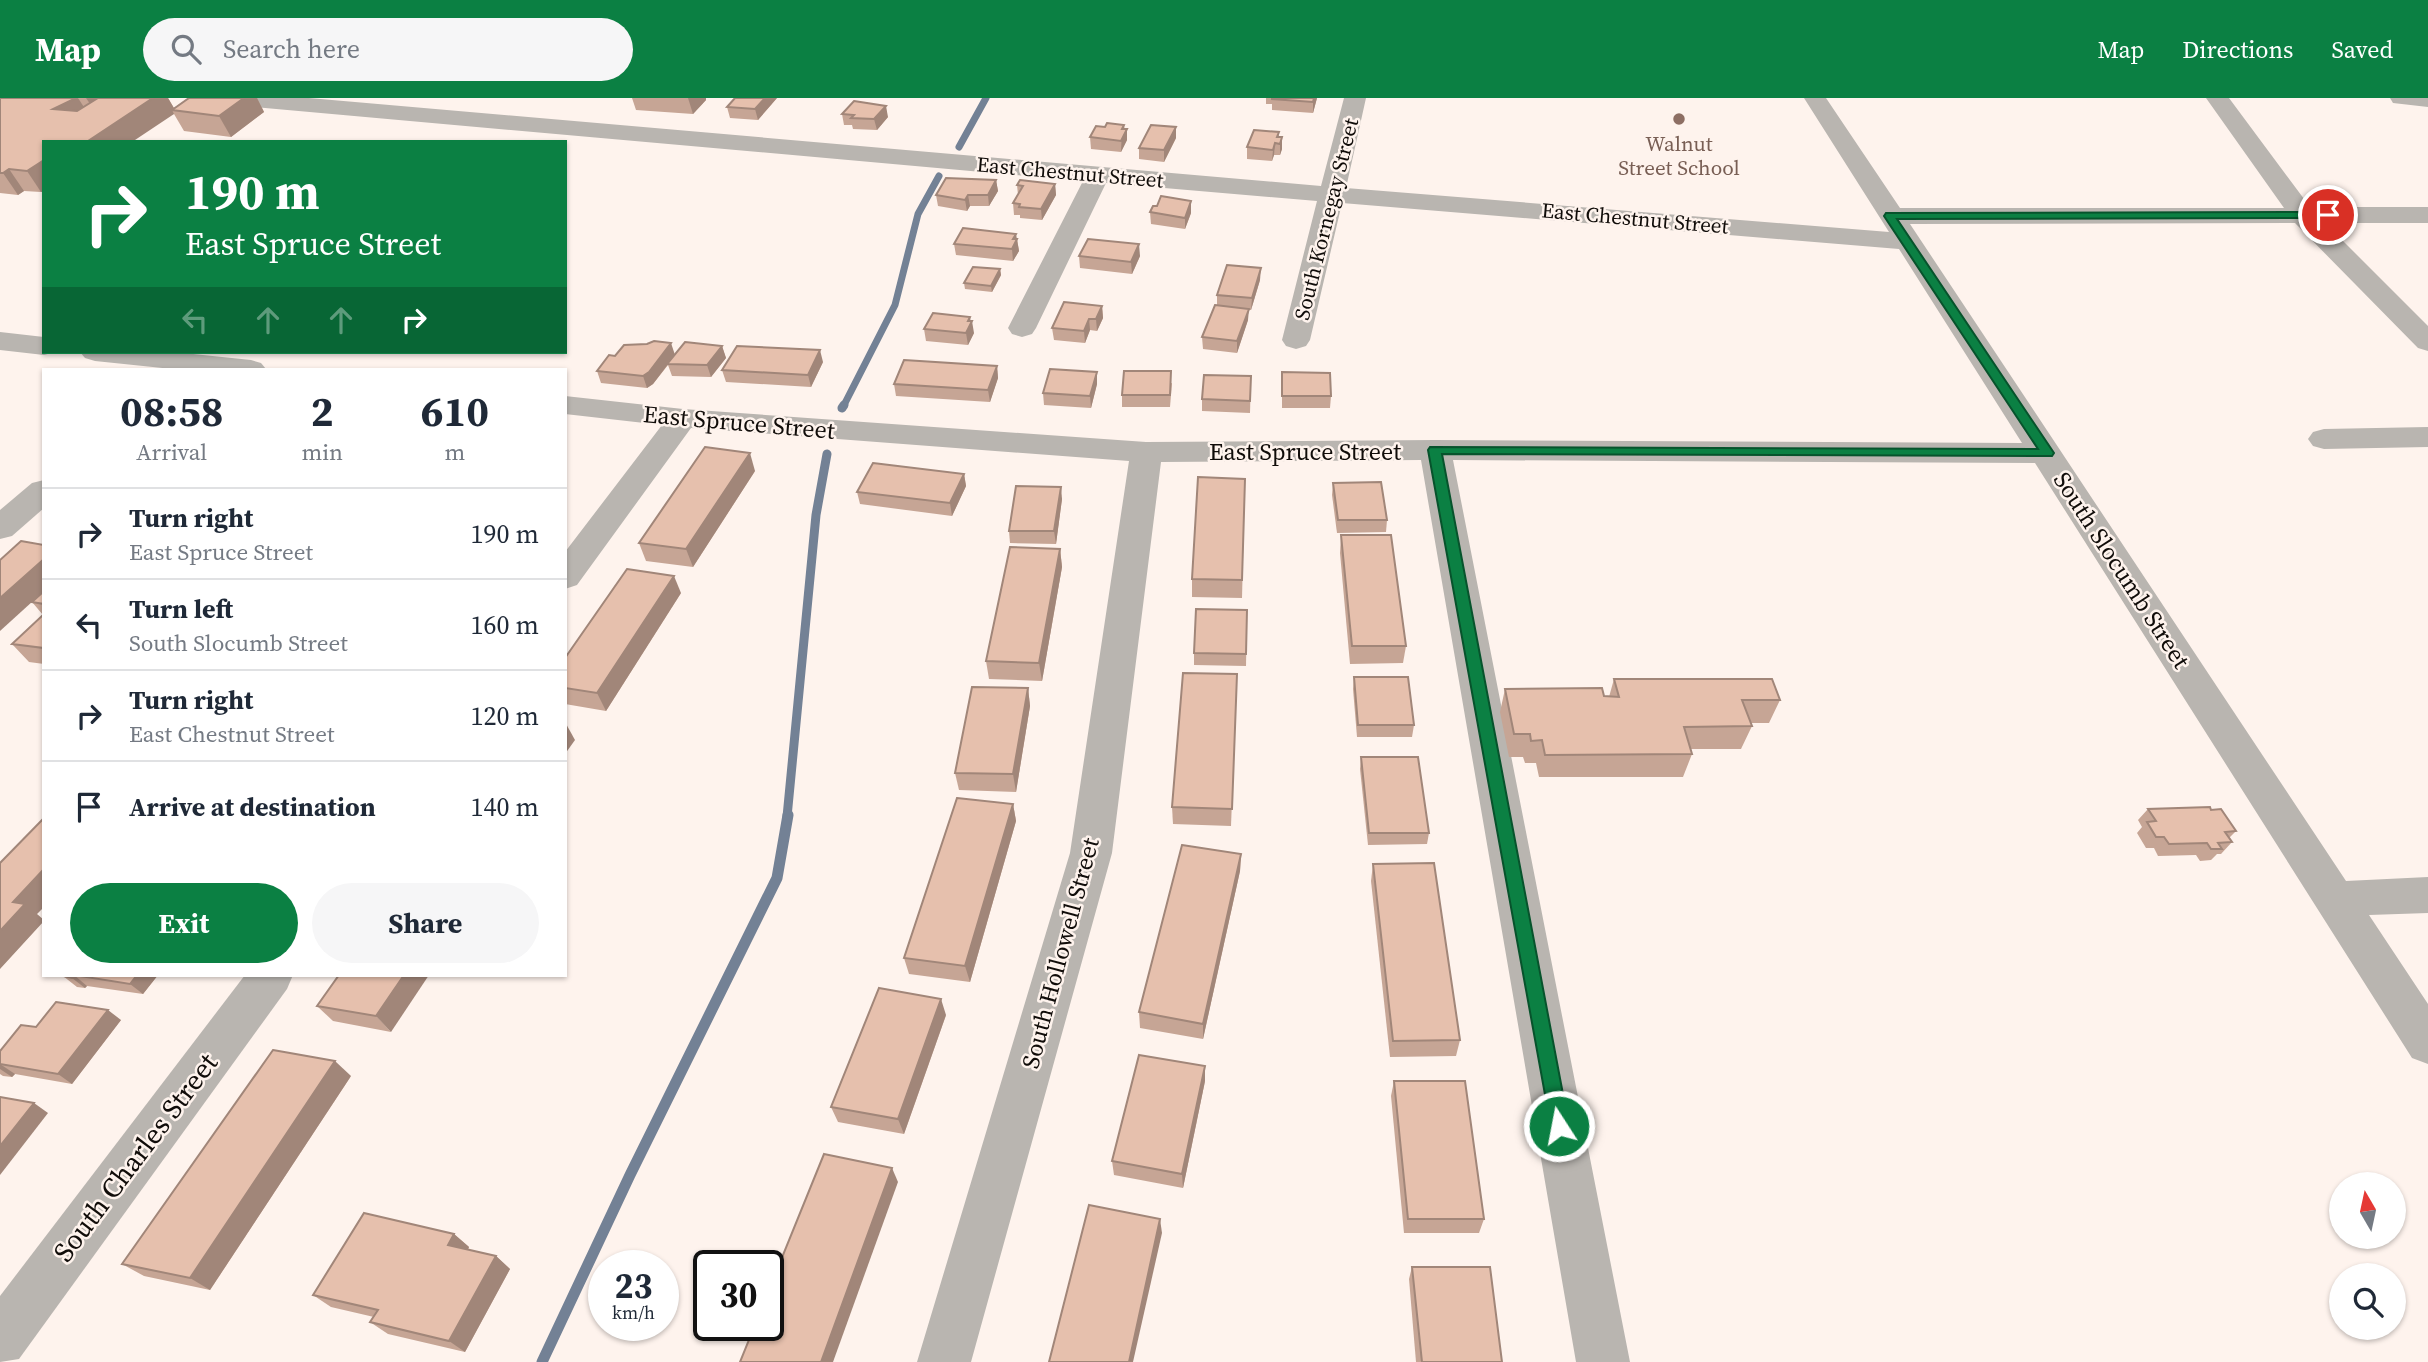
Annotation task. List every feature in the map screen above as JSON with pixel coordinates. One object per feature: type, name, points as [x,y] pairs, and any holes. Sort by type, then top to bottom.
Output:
[{"type":"street","name":"East Chestnut Street","points":[[231,98],[1098,175],[1333,193],[1899,229],[2303,216],[2428,215]]},
{"type":"street","points":[[452,140],[500,98]]},
{"type":"street","name":"South Kornegay Street","points":[[1296,340],[1355,98]]},
{"type":"street","name":"South Slocumb Street","points":[[1815,98],[2428,1043]]},
{"type":"street","points":[[2217,98],[2303,216],[2428,342]]},
{"type":"street","points":[[2401,98],[2428,100]]},
{"type":"street","points":[[1022,328],[1098,175]]},
{"type":"street","points":[[0,341],[42,346]]},
{"type":"street","points":[[117,354],[244,368]]},
{"type":"street","name":"East Spruce Street","points":[[567,405],[683,418],[1146,452],[1435,450],[2047,453]]},
{"type":"street","points":[[567,574],[683,418]]},
{"type":"street","points":[[2324,439],[2428,437]]},
{"type":"street","points":[[1435,450],[1603,1362]]},
{"type":"street","name":"South Hollowell Street","points":[[944,1362],[1091,853],[1146,452]]},
{"type":"street","points":[[0,528],[42,492]]},
{"type":"street","points":[[2333,899],[2428,895]]},
{"type":"street","name":"South Charles Street","points":[[0,1340],[270,977]]},
{"type":"building","points":[[0,98],[76,98],[53,109],[77,111],[98,98],[153,98],[90,140],[42,140],[42,161],[27,171],[9,169],[0,173]]},
{"type":"building","points":[[189,98],[244,98],[219,116],[172,110]]},
{"type":"building","points":[[735,98],[765,98],[755,109],[727,107]]},
{"type":"building","points":[[1272,98],[1314,98],[1313,102]]},
{"type":"building","points":[[854,101],[886,106],[874,119],[851,118],[854,115],[842,114]]},
{"type":"building","points":[[1107,123],[1124,125],[1122,129],[1127,129],[1121,141],[1090,137],[1096,126],[1105,127]]},
{"type":"building","points":[[1151,125],[1176,127],[1164,150],[1139,148]]},
{"type":"building","points":[[1254,130],[1279,132],[1277,137],[1282,137],[1280,144],[1275,143],[1273,150],[1247,147]]},
{"type":"building","points":[[946,178],[996,180],[988,195],[968,195],[965,200],[936,195]]},
{"type":"building","points":[[1020,180],[1055,184],[1041,209],[1019,207],[1020,204],[1013,203],[1023,186],[1017,185]]},
{"type":"building","points":[[1161,196],[1191,201],[1185,218],[1150,212],[1153,206],[1157,206]]},
{"type":"building","points":[[963,228],[1016,234],[1013,239],[1017,239],[1012,249],[954,244]]},
{"type":"building","points":[[1088,239],[1139,244],[1131,262],[1079,256]]},
{"type":"building","points":[[1227,265],[1261,268],[1252,298],[1217,295]]},
{"type":"building","points":[[973,267],[1000,269],[991,286],[964,283]]},
{"type":"building","points":[[1064,302],[1102,306],[1096,319],[1089,319],[1084,331],[1052,328]]},
{"type":"building","points":[[1215,305],[1249,309],[1237,341],[1202,337]]},
{"type":"building","points":[[933,313],[970,317],[968,321],[972,321],[966,333],[924,329]]},
{"type":"building","points":[[654,341],[671,343],[643,376],[597,371],[609,355],[615,356],[624,345]]},
{"type":"building","points":[[685,342],[722,346],[707,365],[667,364]]},
{"type":"building","points":[[737,346],[820,350],[808,375],[722,370]]},
{"type":"building","points":[[904,360],[997,366],[988,390],[894,384]]},
{"type":"building","points":[[1050,369],[1097,372],[1090,396],[1043,393]]},
{"type":"building","points":[[1124,371],[1171,371],[1170,395],[1122,395]]},
{"type":"building","points":[[1282,372],[1330,373],[1331,396],[1282,396]]},
{"type":"building","points":[[1204,375],[1251,376],[1250,401],[1202,399]]},
{"type":"building","points":[[705,447],[750,453],[686,549],[639,543]]},
{"type":"building","points":[[873,463],[964,474],[950,503],[857,492]]},
{"type":"building","points":[[1198,477],[1245,479],[1242,580],[1192,579]]},
{"type":"building","points":[[1381,482],[1387,520],[1338,520],[1333,483]]},
{"type":"building","points":[[1016,486],[1061,487],[1054,531],[1009,531]]},
{"type":"building","points":[[1341,535],[1391,535],[1406,646],[1352,646]]},
{"type":"building","points":[[21,541],[42,545],[42,561],[0,598],[0,560]]},
{"type":"building","points":[[1010,547],[1060,549],[1039,663],[986,661]]},
{"type":"building","points":[[627,569],[674,576],[597,693],[567,688],[567,655]]},
{"type":"building","points":[[42,593],[42,604],[32,602]]},
{"type":"building","points":[[1196,609],[1247,610],[1246,654],[1194,653]]},
{"type":"building","points":[[42,616],[42,648],[12,644]]},
{"type":"building","points":[[1183,673],[1237,674],[1232,809],[1172,807]]},
{"type":"building","points":[[1354,677],[1408,677],[1414,725],[1358,725]]},
{"type":"building","points":[[1614,679],[1772,679],[1780,700],[1742,700],[1752,726],[1684,727],[1692,754],[1545,755],[1542,740],[1531,741],[1530,734],[1514,734],[1505,689],[1602,688],[1604,696],[1619,697]]},
{"type":"building","points":[[972,687],[1028,688],[1013,774],[955,773]]},
{"type":"building","points":[[1361,757],[1418,757],[1429,833],[1369,833]]},
{"type":"building","points":[[957,798],[1013,804],[965,966],[904,958]]},
{"type":"building","points":[[2210,807],[2211,810],[2221,809],[2236,831],[2225,832],[2232,842],[2218,843],[2222,849],[2211,849],[2207,843],[2169,844],[2164,837],[2156,837],[2147,822],[2156,821],[2148,809]]},
{"type":"building","points":[[42,820],[42,871],[13,902],[25,904],[0,931],[0,863]]},
{"type":"building","points":[[1182,845],[1241,854],[1203,1024],[1139,1012]]},
{"type":"building","points":[[1434,863],[1460,1040],[1393,1041],[1373,864]]},
{"type":"building","points":[[86,977],[135,977],[130,984]]},
{"type":"building","points":[[338,977],[403,977],[376,1016],[317,1006]]},
{"type":"building","points":[[879,988],[941,999],[898,1119],[831,1107]]},
{"type":"building","points":[[56,1002],[108,1010],[58,1074],[0,1064],[0,1051],[21,1025],[36,1027]]},
{"type":"building","points":[[273,1050],[335,1061],[190,1278],[122,1264]]},
{"type":"building","points":[[1139,1055],[1205,1066],[1182,1174],[1112,1161]]},
{"type":"building","points":[[1394,1081],[1465,1081],[1484,1219],[1408,1219]]},
{"type":"building","points":[[0,1097],[34,1103],[0,1146]]},
{"type":"building","points":[[824,1154],[892,1168],[821,1362],[740,1362],[749,1341],[784,1341],[784,1253]]},
{"type":"building","points":[[1089,1205],[1160,1219],[1129,1362],[1049,1362]]},
{"type":"building","points":[[364,1213],[454,1234],[448,1245],[496,1256],[449,1341],[370,1322],[378,1310],[313,1295]]},
{"type":"building","points":[[1412,1267],[1490,1267],[1502,1362],[1422,1362]]},
{"type":"waterway","points":[[959,147],[986,98]]},
{"type":"waterway","points":[[843,407],[895,305],[918,214],[939,176]]},
{"type":"waterway","points":[[787,817],[816,515],[827,454]]},
{"type":"waterway","points":[[542,1362],[630,1175],[777,878],[788,815]]},
{"type":"place","name":"Walnut Street School","points":[[1679,119]]},
{"type":"route","points":[[1559,1126],[1435,450],[2047,453],[1889,216],[2328,215]]}]
